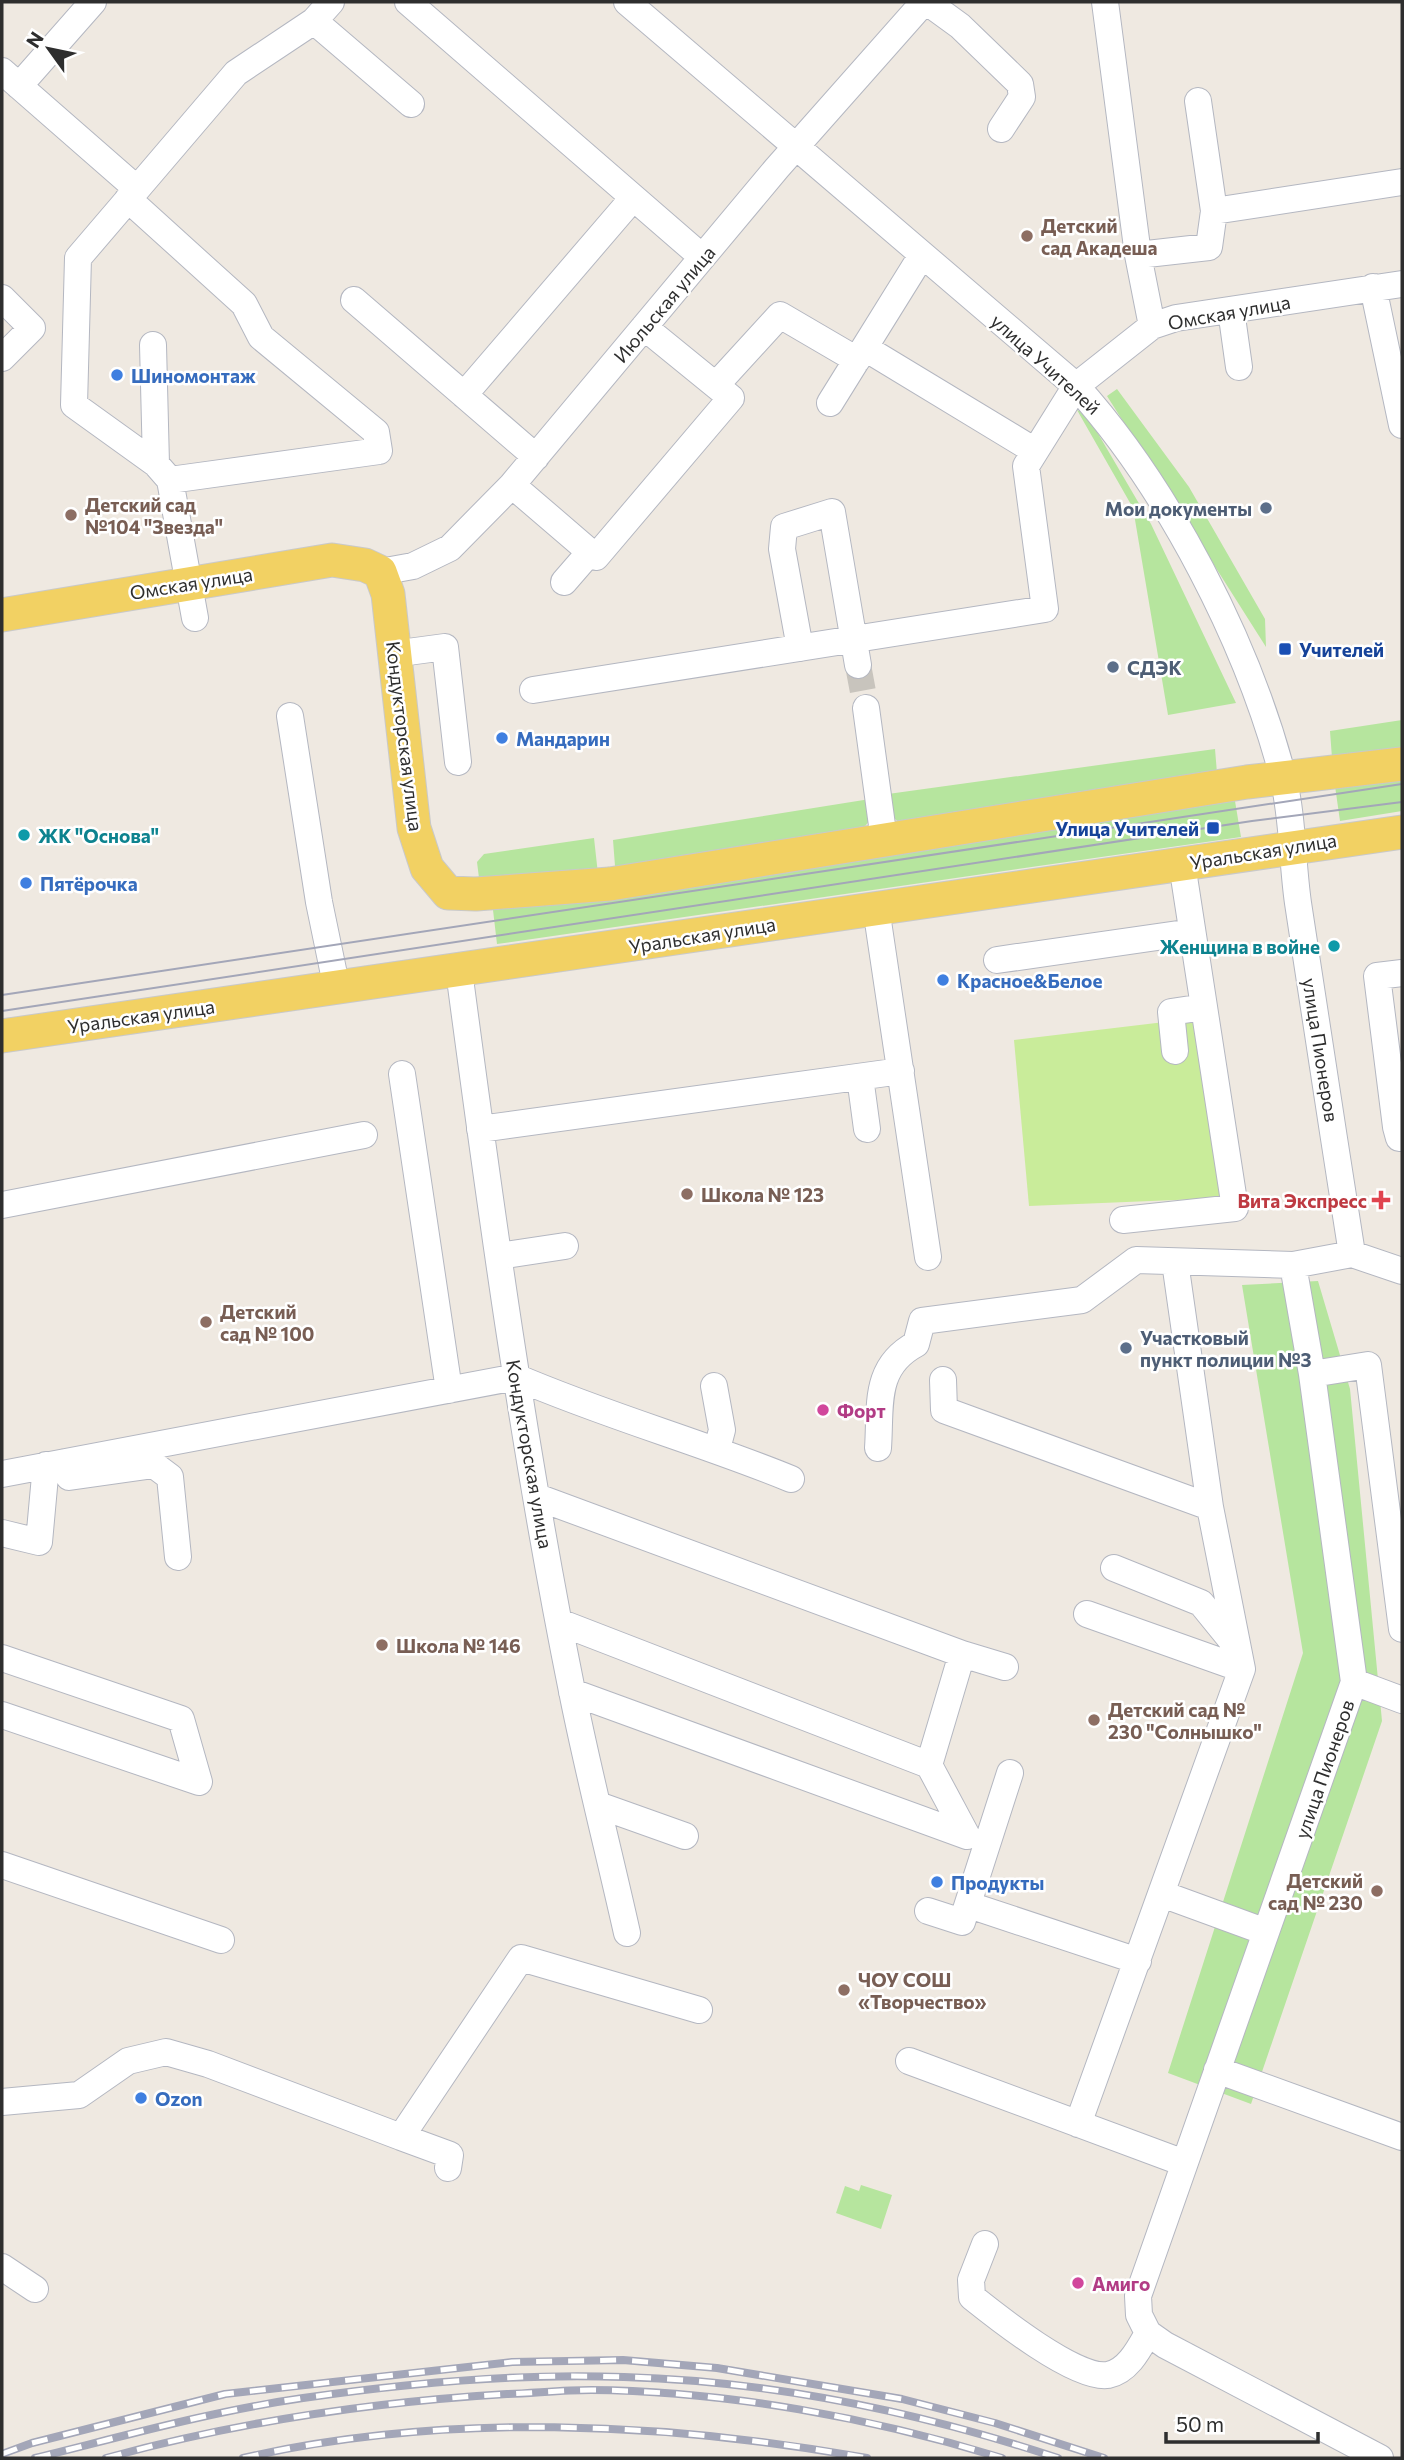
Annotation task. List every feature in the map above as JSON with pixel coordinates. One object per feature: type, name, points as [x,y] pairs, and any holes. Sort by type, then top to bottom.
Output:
[{"type":"main road","name":"Омская улица","points":[[2,615],[332,560],[365,565],[380,572]]},
{"type":"main road","name":"Кондукторская улица","points":[[380,572],[388,594],[414,828],[427,868],[448,892],[476,894],[610,884],[884,840]]},
{"type":"main road","points":[[884,840],[1283,778],[1402,764]]},
{"type":"main road","name":"Уральская улица","points":[[2,1037],[1402,832]]},
{"type":"street","points":[[93,2],[10,78],[132,194],[244,304],[261,337],[376,432],[379,451],[163,472],[74,405],[78,258],[132,194],[236,73],[322,11],[411,104]]},
{"type":"street","points":[[408,2],[702,257]]},
{"type":"street","name":"улица Учителей","points":[[627,2],[1076,386],[1108,422],[1138,465],[1223,612],[1283,778],[1293,847]]},
{"type":"street","points":[[926,2],[960,26],[1020,85],[1022,97],[1001,129]]},
{"type":"street","name":"Июльская улица","points":[[380,572],[413,566],[450,548],[512,485],[795,146],[926,2]]},
{"type":"street","points":[[1105,2],[1138,255],[1152,326]]},
{"type":"street","points":[[1138,255],[1209,247],[1214,211],[1198,101]]},
{"type":"street","points":[[1214,211],[1402,182]]},
{"type":"street","points":[[464,395],[633,198]]},
{"type":"street","points":[[830,403],[922,255]]},
{"type":"street","name":"Омская улица","points":[[1035,451],[1076,386],[1152,326],[1231,310],[1402,284]]},
{"type":"street","points":[[1373,288],[1402,425]]},
{"type":"street","points":[[2,298],[32,328],[2,358]]},
{"type":"street","points":[[354,300],[536,457]]},
{"type":"street","points":[[1231,310],[1239,367]]},
{"type":"street","points":[[512,485],[596,557],[729,397],[780,315],[861,354],[1035,451],[1026,466],[1045,609],[856,652],[800,648],[533,690]]},
{"type":"street","points":[[644,327],[729,397]]},
{"type":"street","points":[[153,345],[163,472],[190,583],[195,618]]},
{"type":"street","points":[[800,648],[782,549],[784,527],[832,512],[856,652]]},
{"type":"street","points":[[564,582],[590,552]]},
{"type":"street","points":[[393,654],[445,647],[458,762]]},
{"type":"street","points":[[866,708],[884,840]]},
{"type":"street","points":[[290,716],[337,989]]},
{"type":"street","name":"улица Пионеров","points":[[1293,847],[1298,900],[1352,1254]]},
{"type":"street","points":[[1123,1220],[1235,1208],[1182,864]]},
{"type":"street","points":[[876,908],[928,1257]]},
{"type":"street","points":[[997,960],[1192,932]]},
{"type":"street","name":"Кондукторская улица","points":[[459,971],[516,1377],[572,1692],[627,1933]]},
{"type":"street","points":[[1402,973],[1377,976],[1396,1127],[1399,1138],[1402,1138]]},
{"type":"street","points":[[1175,1051],[1171,1012],[1204,1007]]},
{"type":"street","points":[[480,1129],[901,1072]]},
{"type":"street","points":[[402,1074],[450,1390]]},
{"type":"street","points":[[860,1077],[867,1129]]},
{"type":"street","points":[[2,1205],[363,1135]]},
{"type":"street","points":[[499,1256],[565,1246]]},
{"type":"street","points":[[878,1448],[884,1373],[901,1352],[916,1344],[922,1321],[1082,1300],[1136,1260],[1293,1265],[1352,1254],[1402,1271]]},
{"type":"street","points":[[1078,2124],[1162,1894],[1239,1658],[1210,1507],[1175,1262]]},
{"type":"street","name":"улица Пионеров","points":[[1148,2333],[1139,2315],[1138,2296],[1354,1682],[1312,1374],[1293,1265]]},
{"type":"street","points":[[1312,1374],[1368,1365],[1402,1629]]},
{"type":"street","points":[[2,1474],[516,1377],[717,1449],[791,1479]]},
{"type":"street","points":[[943,1380],[944,1410],[1210,1507]]},
{"type":"street","points":[[714,1386],[722,1430],[717,1449]]},
{"type":"street","points":[[2,1533],[39,1542],[55,1464]]},
{"type":"street","points":[[55,1464],[69,1477],[154,1465],[170,1476],[178,1557]]},
{"type":"street","points":[[537,1497],[962,1654],[1005,1667]]},
{"type":"street","points":[[1114,1568],[1200,1603],[1239,1658]]},
{"type":"street","points":[[1087,1614],[1239,1658]]},
{"type":"street","points":[[559,1622],[929,1765],[967,1836],[572,1692]]},
{"type":"street","points":[[929,1765],[962,1654]]},
{"type":"street","points":[[2,1658],[181,1720],[199,1783],[2,1715]]},
{"type":"street","points":[[1354,1682],[1402,1700]]},
{"type":"street","points":[[928,1911],[962,1922],[1010,1773]]},
{"type":"street","points":[[598,1805],[685,1836]]},
{"type":"street","points":[[2,1866],[222,1940]]},
{"type":"street","points":[[1162,1894],[1266,1932]]},
{"type":"street","points":[[969,1905],[1138,1961]]},
{"type":"street","points":[[401,2137],[521,1958],[699,2011]]},
{"type":"street","points":[[2,2102],[79,2095],[128,2062],[166,2052],[208,2064],[450,2155],[448,2168]]},
{"type":"street","points":[[909,2061],[1184,2163]]},
{"type":"street","points":[[1217,2070],[1402,2137]]},
{"type":"street","points":[[985,2244],[971,2280],[972,2297],[1004,2323],[1062,2360],[1094,2374],[1107,2375],[1120,2370],[1134,2357],[1148,2333],[1200,2366],[1380,2458]]},
{"type":"street","points":[[2,2267],[35,2289]]},
{"type":"green space","points":[[1117,389],[1189,487],[1265,619],[1266,647],[1107,396]]},
{"type":"green space","points":[[1077,410],[1086,413],[1151,524],[1236,703],[1168,715],[1133,508]]},
{"type":"green space","points":[[1402,720],[1402,756],[1332,758],[1330,731]]},
{"type":"green space","points":[[1215,749],[1217,773],[902,824],[892,817],[888,794]]},
{"type":"green space","points":[[1402,775],[1402,811],[1340,821],[1335,786]]},
{"type":"green space","points":[[870,799],[872,817],[860,833],[621,871],[615,866],[613,840]]},
{"type":"green space","points":[[1235,801],[1241,837],[497,944],[493,910]]},
{"type":"green space","points":[[594,838],[598,874],[480,886],[477,862],[484,854]]},
{"type":"green space","points":[[1198,1018],[1224,1198],[1029,1206],[1014,1040]]},
{"type":"green space","points":[[1318,1281],[1350,1389],[1382,1721],[1251,2104],[1168,2073],[1303,1653],[1242,1285]]},
{"type":"green space","points":[[861,2185],[892,2195],[881,2229],[836,2213],[845,2186],[859,2191]]},
{"type":"tunnel","points":[[858,665],[866,708]]},
{"type":"tram line","points":[[2,995],[1402,784]]},
{"type":"tram line","points":[[2,1011],[1252,821],[1402,802]]},
{"type":"railway","points":[[2,2454],[32,2443],[225,2394],[512,2362],[623,2360],[717,2368],[902,2399],[995,2423],[1104,2458]]},
{"type":"railway","points":[[35,2458],[269,2403],[463,2380],[544,2376],[679,2380],[789,2392],[952,2426],[1058,2458]]},
{"type":"railway","points":[[106,2458],[205,2434],[355,2408],[456,2398],[591,2390],[694,2395],[799,2409],[902,2431],[1002,2458]]},
{"type":"railway","points":[[243,2458],[319,2443],[397,2434],[475,2428],[555,2427],[713,2436],[867,2458]]},
{"type":"place","name":"Детский сад Акадеша","points":[[1027,236]]},
{"type":"place","name":"Шиномонтаж","points":[[117,375]]},
{"type":"place","name":"Мои документы","points":[[1266,508]]},
{"type":"place","name":"Детский сад №104 \"Звезда\"","points":[[71,515]]},
{"type":"place","name":"Учителей","points":[[1285,649]]},
{"type":"place","name":"СДЭК","points":[[1113,667]]},
{"type":"place","name":"Мандарин","points":[[502,738]]},
{"type":"place","name":"Улица Учителей","points":[[1213,828]]},
{"type":"place","name":"ЖК \"Основа\"","points":[[24,835]]},
{"type":"place","name":"Пятёрочка","points":[[26,883]]},
{"type":"place","name":"Женщина в войне","points":[[1334,946]]},
{"type":"place","name":"Красное&Белое","points":[[943,980]]},
{"type":"place","name":"Школа № 123","points":[[687,1194]]},
{"type":"place","name":"Вита Экспресс","points":[[1381,1200]]},
{"type":"place","name":"Детский сад № 100","points":[[206,1322]]},
{"type":"place","name":"Участковый пункт полиции №3","points":[[1126,1348]]},
{"type":"place","name":"Форт","points":[[823,1410]]},
{"type":"place","name":"Школа № 146","points":[[382,1645]]},
{"type":"place","name":"Детский сад № 230 \"Солнышко\"","points":[[1094,1720]]},
{"type":"place","name":"Продукты","points":[[937,1882]]},
{"type":"place","name":"Детский сад № 230","points":[[1377,1891]]},
{"type":"place","name":"ЧОУ СОШ «Творчество»","points":[[844,1990]]},
{"type":"place","name":"Ozon","points":[[141,2098]]},
{"type":"place","name":"Амиго","points":[[1078,2283]]}]
